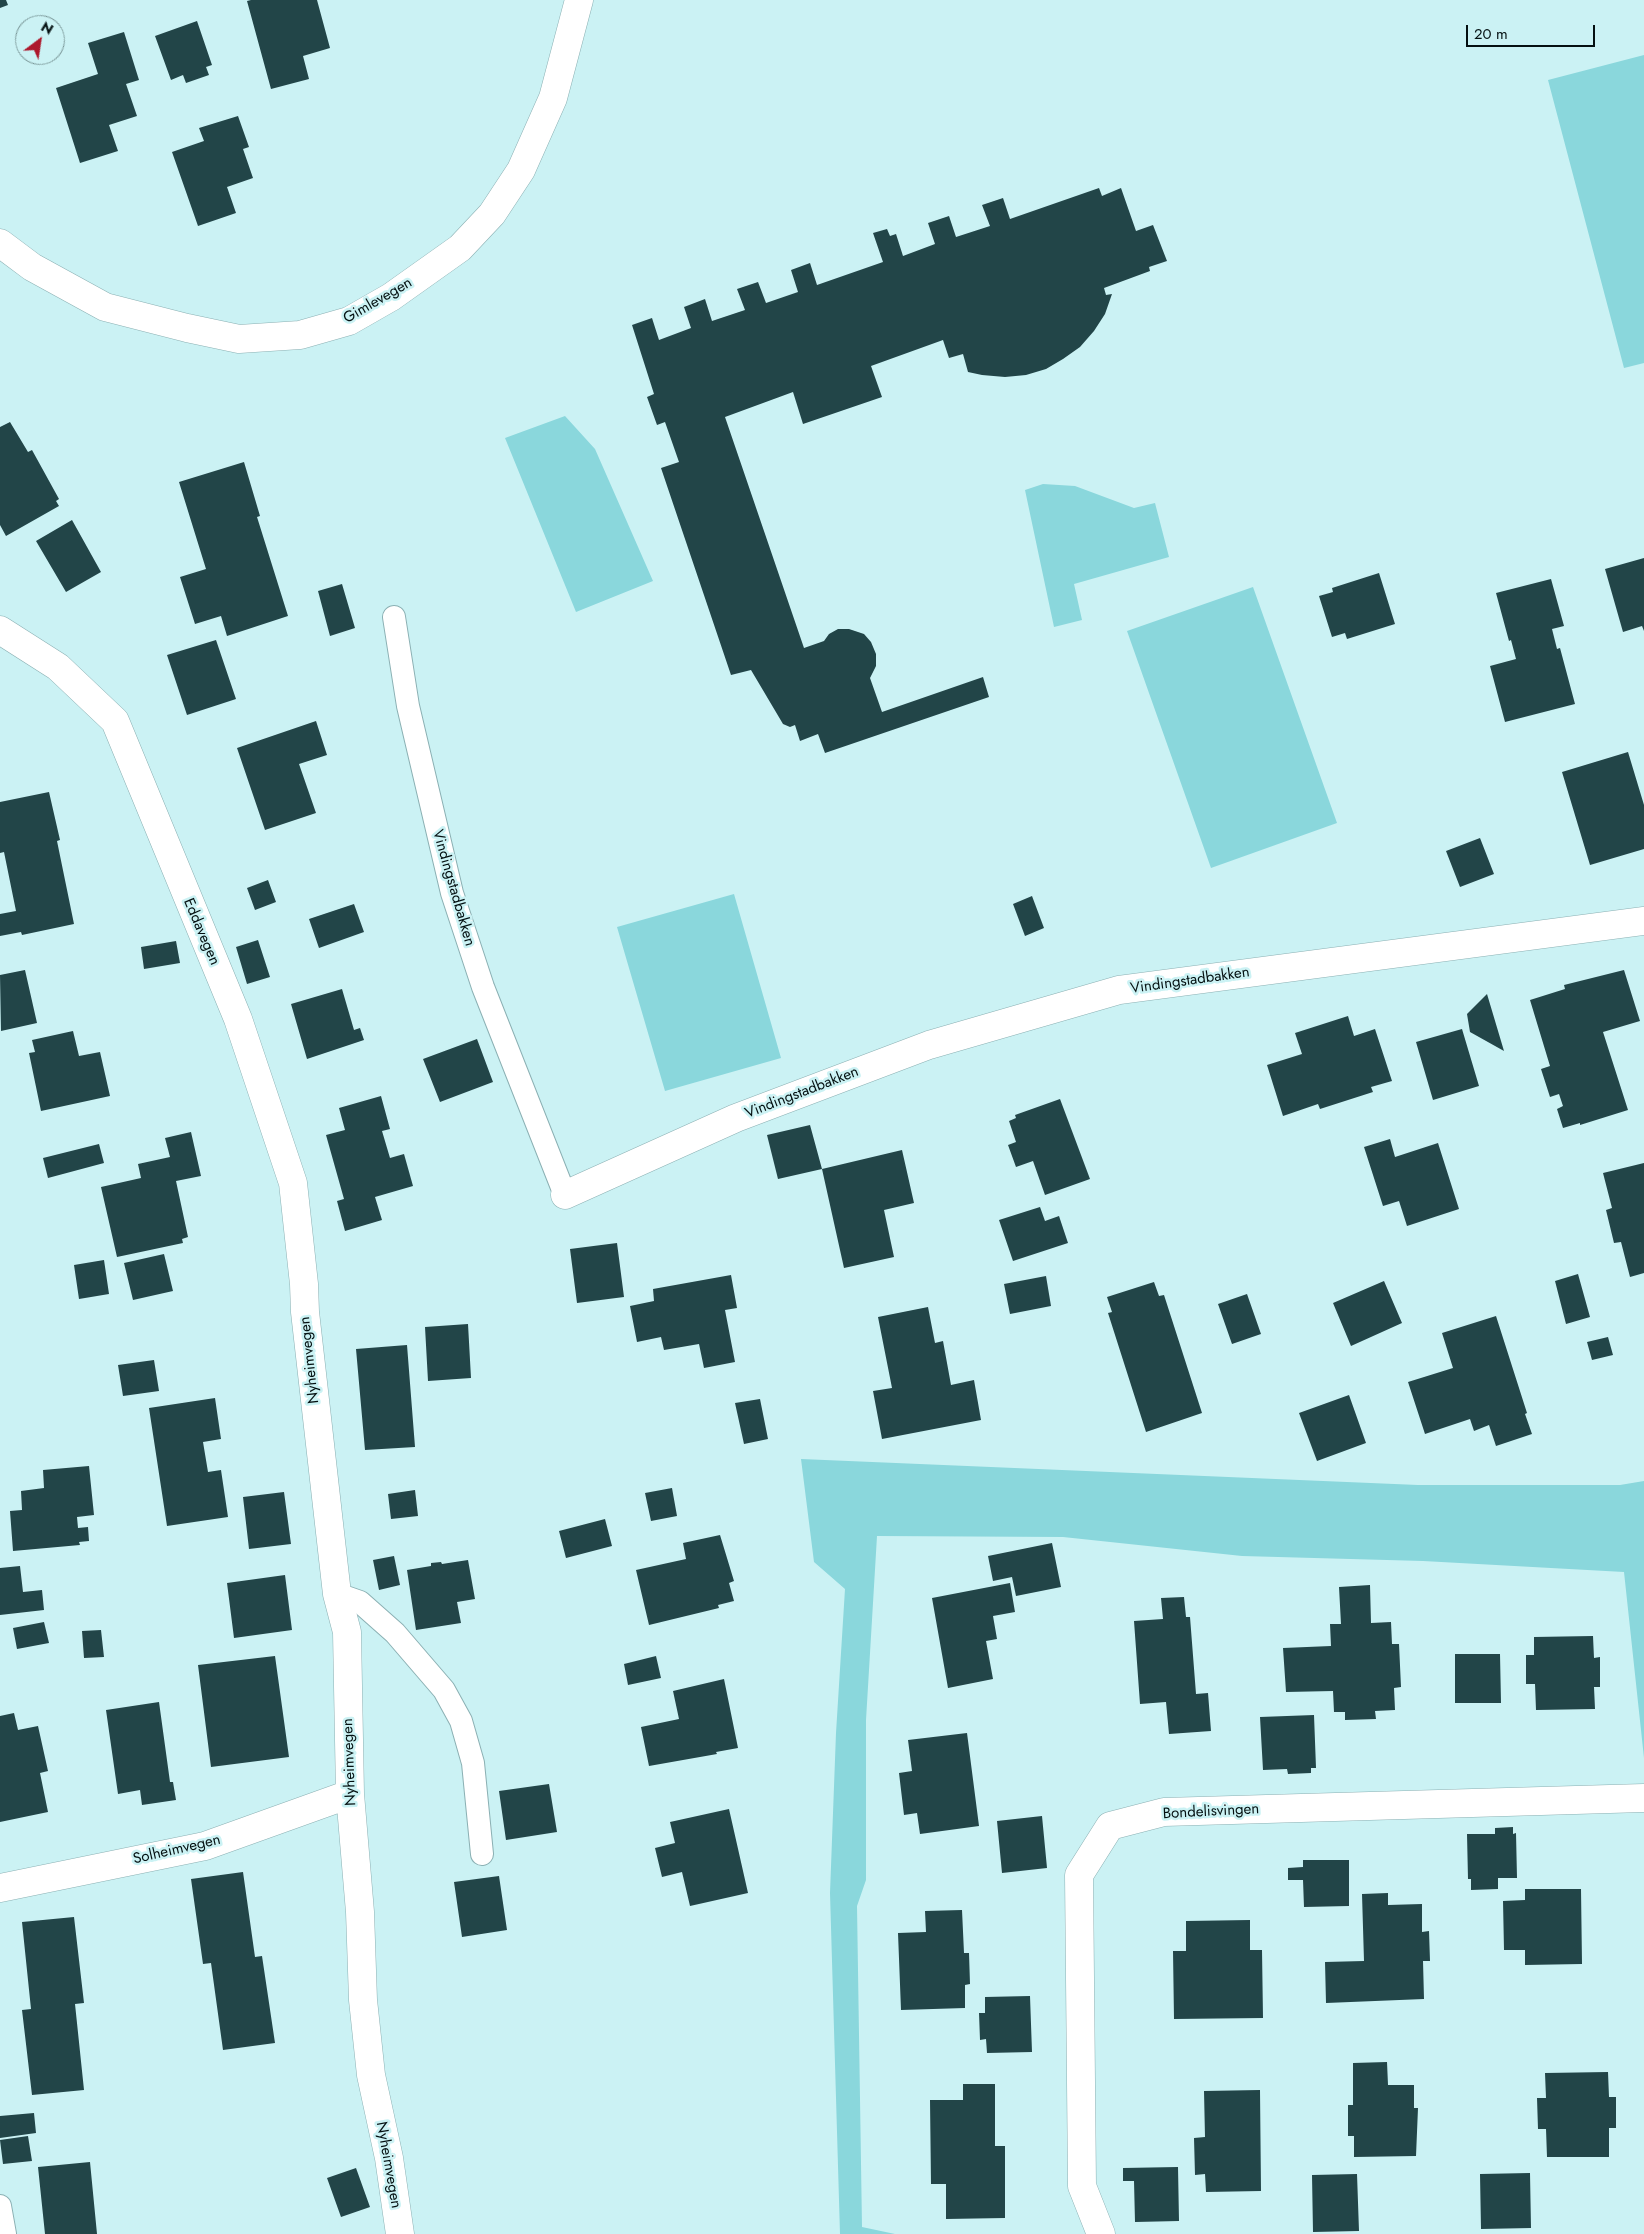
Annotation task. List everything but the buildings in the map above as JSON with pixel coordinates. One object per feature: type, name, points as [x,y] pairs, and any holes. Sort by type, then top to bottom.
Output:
[{"type":"street","name":"Gimlevegen","points":[[0,244],[32,267],[105,307],[239,340],[300,335],[349,321],[391,297],[460,248],[492,214],[521,170],[553,98],[579,0]]},
{"type":"street","name":"Eddavegen","points":[[0,630],[58,667],[115,721],[238,1019],[293,1183],[304,1290]]},
{"type":"street","name":"Vindingstadbakken","points":[[565,1195],[736,1118],[929,1045],[1119,990],[1644,921]]},
{"type":"street","name":"Nyheimvegen","points":[[304,1290],[337,1594],[347,1632],[350,1794],[360,1912],[363,2000],[371,2075],[389,2158],[400,2234]]},
{"type":"street","name":"Solheimvegen","points":[[0,1888],[205,1846],[350,1794]]},
{"type":"street","name":"Bondelisvingen","points":[[1101,2234],[1082,2186],[1078,1875],[1110,1826],[1164,1812],[1644,1798]]},
{"type":"lane","name":"Vindingstadbakken","points":[[394,617],[408,706],[452,894],[483,987],[565,1195]]},
{"type":"lane","points":[[337,1594],[360,1602],[395,1633],[444,1690],[461,1721],[473,1763],[482,1854]]},
{"type":"lane","points":[[0,2206],[5,2234]]},
{"type":"shaded area","points":[[1644,55],[1644,363],[1624,368],[1548,80]]},
{"type":"shaded area","points":[[565,416],[595,449],[653,581],[576,612],[505,438]]},
{"type":"shaded area","points":[[1043,484],[1075,486],[1134,508],[1155,503],[1169,557],[1074,584],[1082,620],[1054,627],[1025,490]]},
{"type":"shaded area","points":[[1253,587],[1337,823],[1211,868],[1127,631]]},
{"type":"shaded area","points":[[734,894],[781,1058],[665,1091],[617,927]]},
{"type":"shaded area","points":[[801,1459],[1418,1485],[1620,1485],[1644,1481],[1644,1758],[1624,1572],[1423,1561],[1242,1556],[1063,1537],[877,1536],[866,1720],[866,1880],[857,1906],[862,2227],[895,2234],[840,2234],[830,1893],[836,1733],[845,1589],[814,1562]]}]
